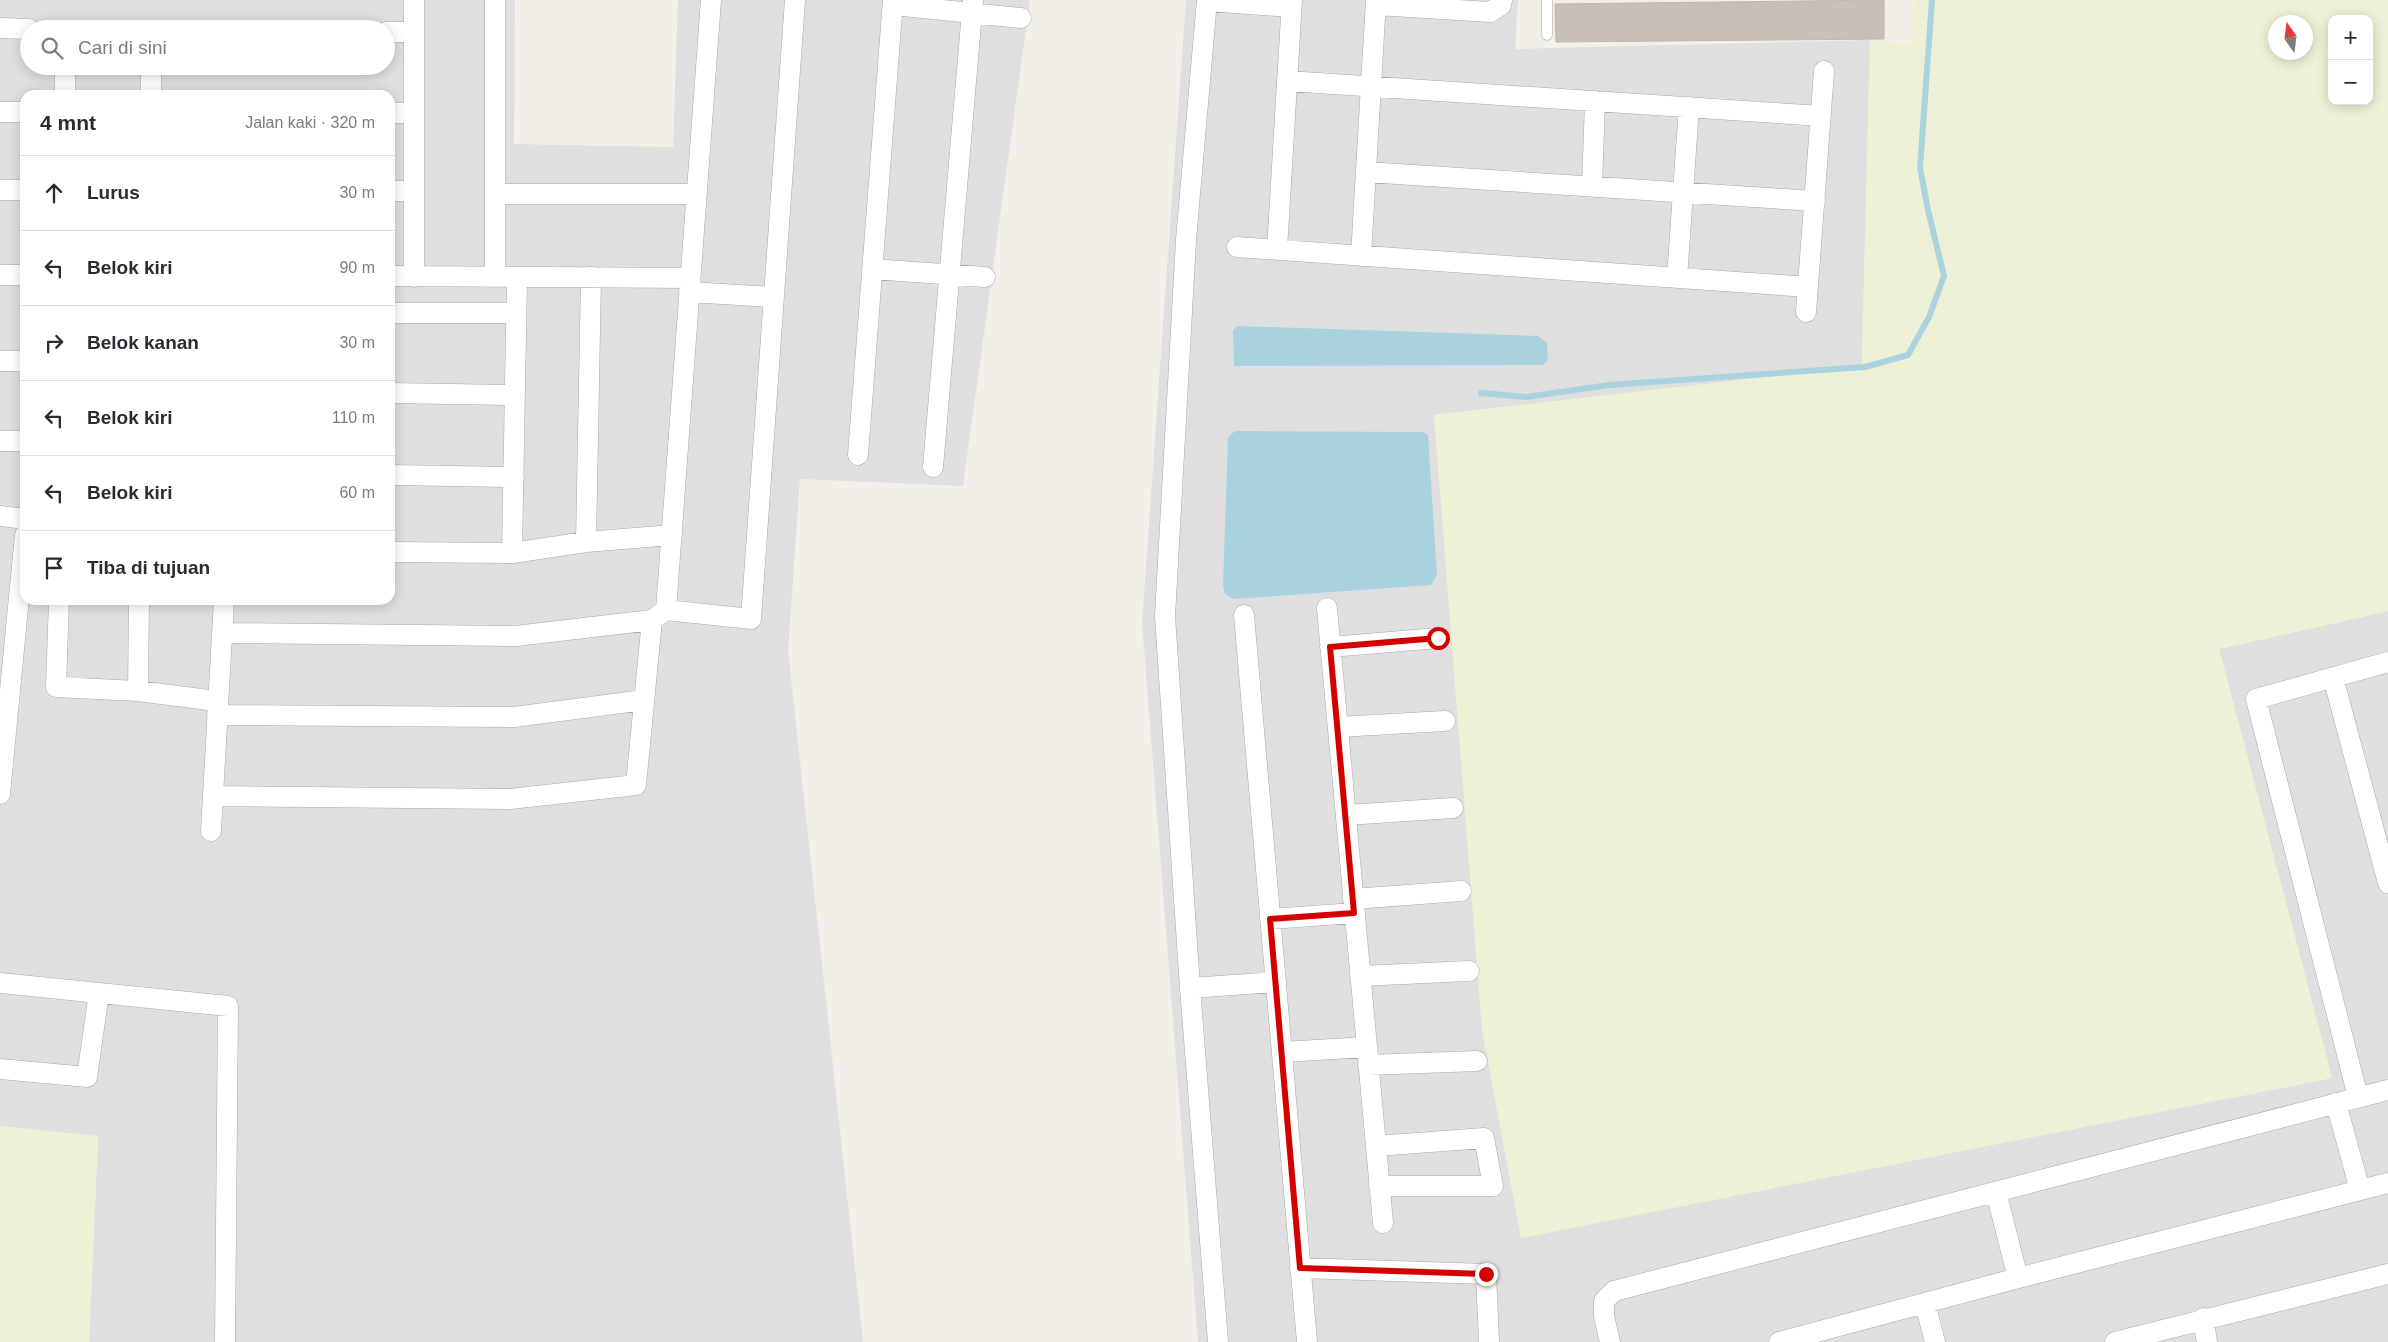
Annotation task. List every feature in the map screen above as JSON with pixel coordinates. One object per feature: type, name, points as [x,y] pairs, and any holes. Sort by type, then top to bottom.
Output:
[{"type":"street","points":[[414,0],[414,276]]},
{"type":"street","points":[[495,0],[495,277]]},
{"type":"street","points":[[213,796],[510,798],[636,785],[644,700],[672,535],[711,0]]},
{"type":"street","points":[[222,633],[516,636],[659,615],[751,619],[795,0]]},
{"type":"street","points":[[1360,256],[1376,2],[1490,12],[1501,5],[1502,0]]},
{"type":"street","points":[[1218,1342],[1190,988],[1165,616],[1186,240],[1207,1],[1291,4],[1277,250]]},
{"type":"street","points":[[858,456],[893,3],[973,6],[1021,18]]},
{"type":"street","points":[[933,467],[973,6]]},
{"type":"street","points":[[0,28],[20,29]]},
{"type":"street","points":[[395,32],[414,32]]},
{"type":"street","points":[[1806,312],[1824,71]]},
{"type":"street","points":[[65,90],[66,75]]},
{"type":"street","points":[[151,75],[151,90]]},
{"type":"street","points":[[1287,81],[1821,116]]},
{"type":"street","points":[[1592,186],[1595,101]]},
{"type":"street","points":[[1676,278],[1689,107]]},
{"type":"street","points":[[0,112],[20,112]]},
{"type":"street","points":[[395,113],[414,113]]},
{"type":"street","points":[[1366,172],[1815,201]]},
{"type":"street","points":[[0,190],[20,190]]},
{"type":"street","points":[[395,191],[414,191]]},
{"type":"street","points":[[495,194],[697,194]]},
{"type":"street","points":[[1237,247],[1808,287]]},
{"type":"street","points":[[872,269],[985,277]]},
{"type":"street","points":[[0,275],[20,275]]},
{"type":"street","points":[[395,276],[591,277],[690,285],[774,296]]},
{"type":"street","points":[[512,553],[517,277]]},
{"type":"street","points":[[586,542],[591,277]]},
{"type":"street","points":[[395,313],[516,313]]},
{"type":"street","points":[[0,361],[20,361]]},
{"type":"street","points":[[395,393],[515,394]]},
{"type":"street","points":[[0,441],[20,441]]},
{"type":"street","points":[[395,475],[514,477]]},
{"type":"street","points":[[0,516],[20,518]]},
{"type":"street","points":[[395,552],[512,553],[586,542],[672,535]]},
{"type":"street","points":[[0,794],[3,725],[20,578]]},
{"type":"street","points":[[59,605],[56,686],[138,691],[217,708],[514,717],[644,700]]},
{"type":"street","points":[[138,691],[139,605]]},
{"type":"street","points":[[211,831],[224,605]]},
{"type":"street","points":[[1327,608],[1383,1223]]},
{"type":"street","points":[[1244,615],[1307,1342]]},
{"type":"street","points":[[1330,647],[1438,638]]},
{"type":"street","points":[[2358,1097],[2256,699],[2388,662]]},
{"type":"street","points":[[2333,677],[2388,883]]},
{"type":"street","points":[[1338,727],[1445,721]]},
{"type":"street","points":[[1346,815],[1454,808]]},
{"type":"street","points":[[1270,919],[1461,890]]},
{"type":"street","points":[[1360,976],[1469,971]]},
{"type":"street","points":[[1190,988],[1276,982]]},
{"type":"street","points":[[0,983],[228,1006],[224,1342]]},
{"type":"street","points":[[0,1068],[87,1077],[99,993]]},
{"type":"street","points":[[1282,1052],[1477,1061]]},
{"type":"street","points":[[1610,1342],[1604,1316],[1604,1301],[1614,1291],[2388,1090]]},
{"type":"street","points":[[2336,1103],[2360,1190]]},
{"type":"street","points":[[1376,1146],[1484,1138],[1493,1186],[1379,1186]]},
{"type":"street","points":[[1779,1342],[1925,1302],[2388,1183]]},
{"type":"street","points":[[1996,1192],[2018,1278]]},
{"type":"street","points":[[1300,1268],[1486,1274],[1489,1342]]},
{"type":"street","points":[[2115,1342],[2202,1318],[2388,1274]]},
{"type":"street","points":[[1925,1302],[1935,1342]]},
{"type":"street","points":[[2202,1318],[2207,1342]]},
{"type":"lane","points":[[1546,35],[1547,0]]},
{"type":"shaded area","points":[[0,0],[515,0],[514,144],[673,147],[678,0],[1030,0],[963,486],[800,479],[788,650],[863,1342],[89,1342],[98,1137],[0,1126]]},
{"type":"shaded area","points":[[1186,0],[1518,0],[1515,49],[1870,40],[1862,366],[1434,415],[1521,1237],[2332,1078],[2219,649],[2388,611],[2388,1342],[1198,1342],[1142,622]]},
{"type":"green space","points":[[1914,0],[2388,0],[2388,611],[2219,649],[2332,1078],[1521,1238],[1482,1030],[1434,415],[1862,366],[1870,40],[1911,44]]},
{"type":"green space","points":[[0,1126],[98,1136],[89,1342],[0,1342]]},
{"type":"water","points":[[1238,326],[1538,336],[1547,343],[1548,360],[1543,365],[1234,366],[1233,330]]},
{"type":"water","points":[[1235,431],[1423,432],[1428,435],[1437,575],[1431,585],[1233,599],[1225,594],[1223,585],[1228,437]]},
{"type":"building","points":[[1884,0],[1884,39],[1556,42],[1555,4]]},
{"type":"waterway","points":[[1481,393],[1526,397],[1609,385],[1865,367],[1908,355],[1929,317],[1944,276],[1920,168],[1932,0]]},
{"type":"route","points":[[1438,638],[1330,647],[1354,913],[1270,919],[1300,1268],[1486,1274]]}]
